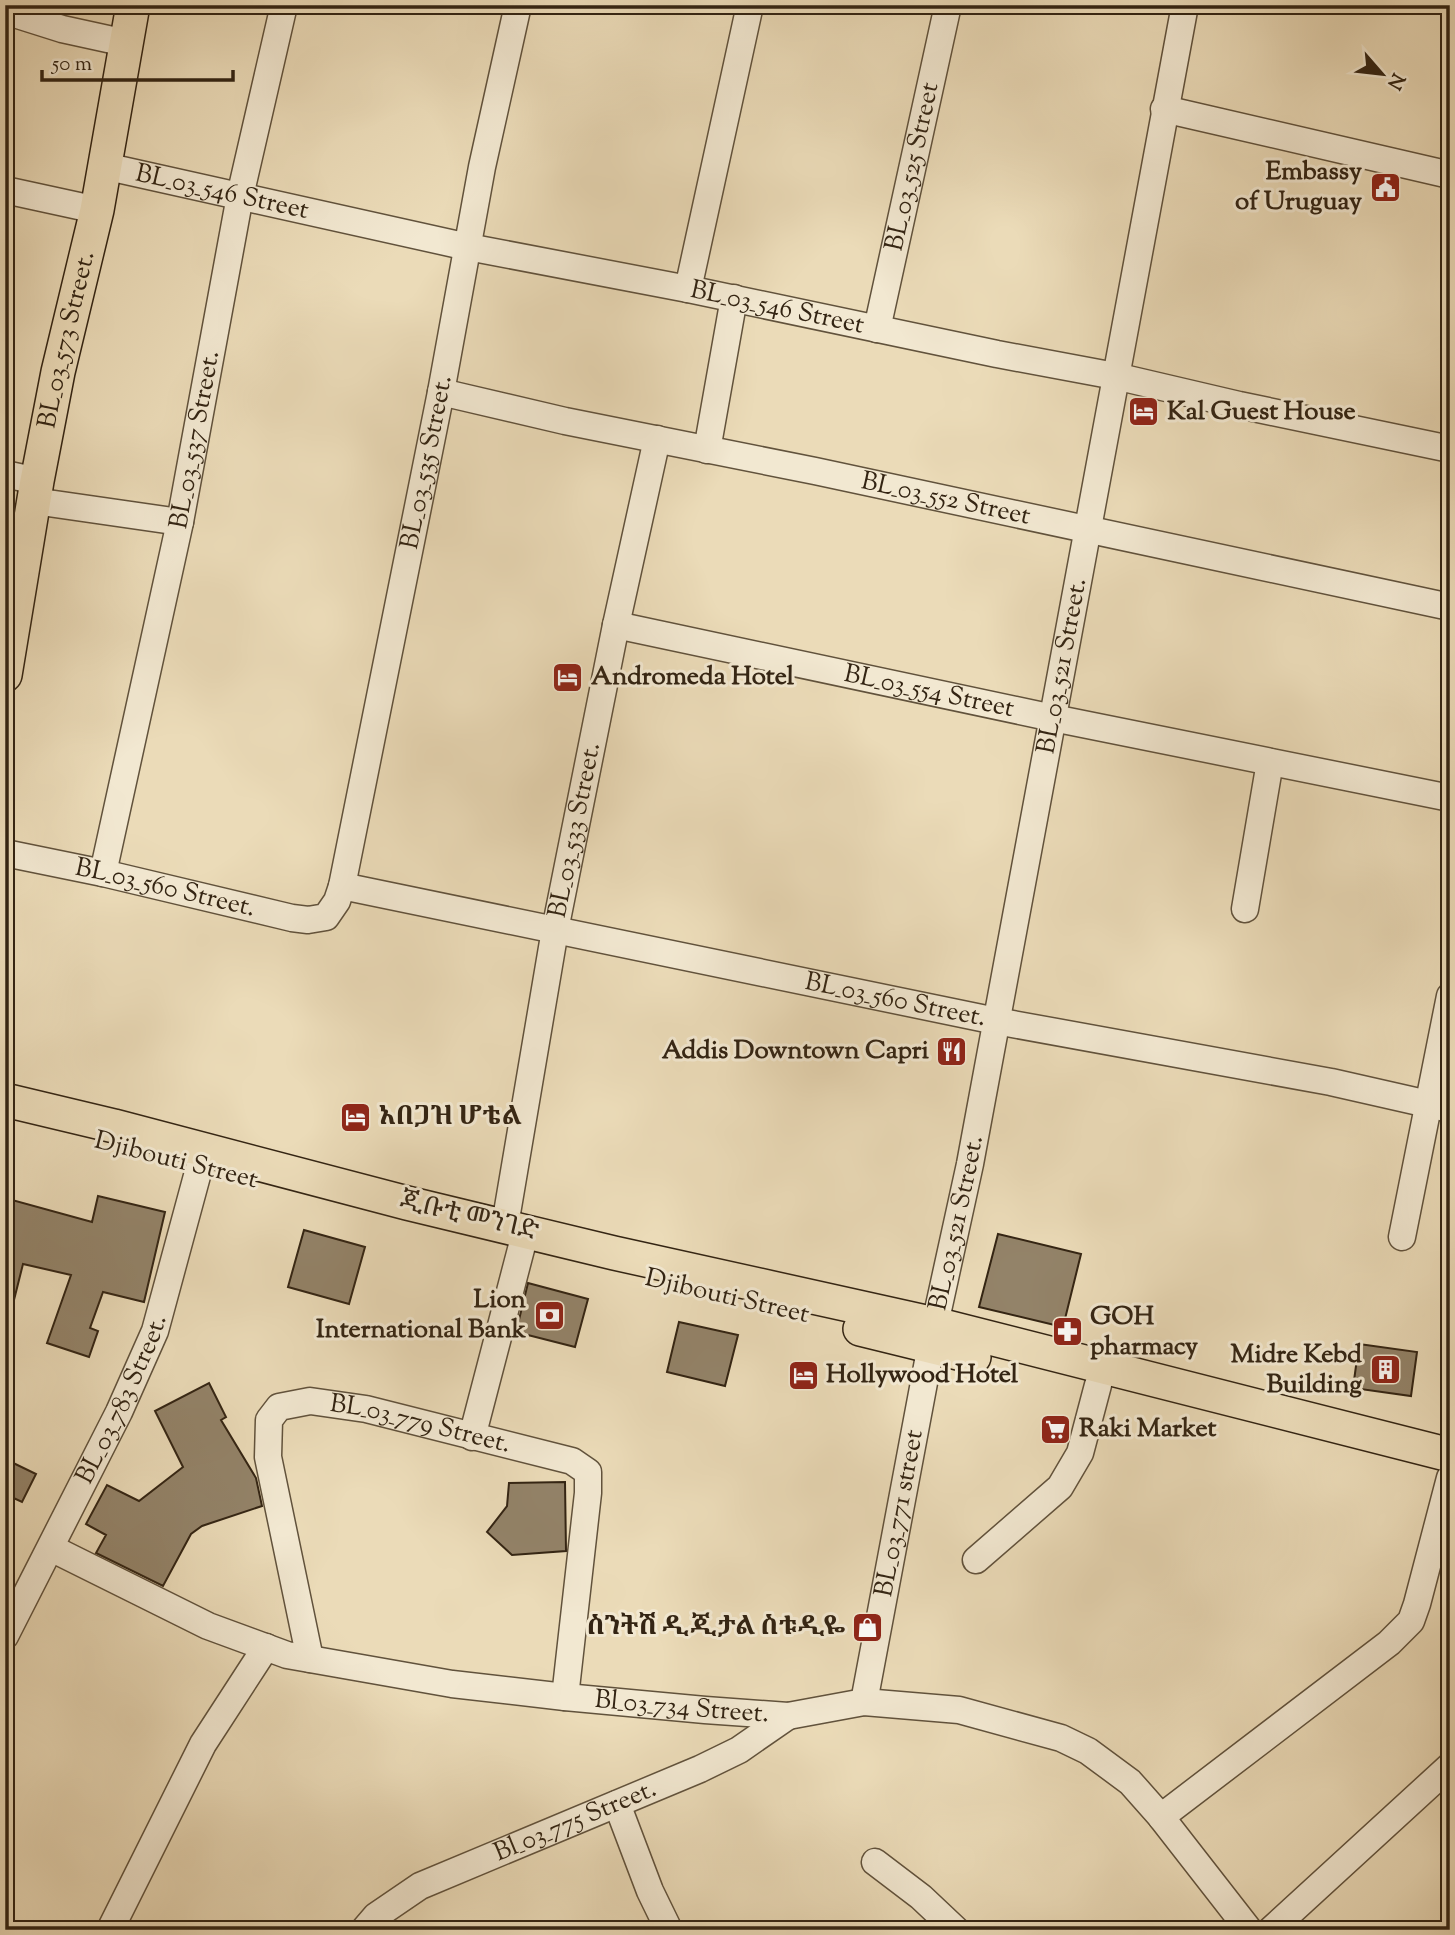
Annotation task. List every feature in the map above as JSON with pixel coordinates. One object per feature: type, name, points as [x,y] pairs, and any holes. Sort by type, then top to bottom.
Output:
[{"type":"main road","name":"BL_03_573 Street.","points":[[5,675],[25,485],[58,372],[97,210],[134,5]]},
{"type":"main road","points":[[9,1107],[202,1158]]},
{"type":"main road","name":"Djibouti Street","points":[[202,1158],[379,1216],[517,1235]]},
{"type":"main road","name":"ጂቡቲ መንገድ","points":[[517,1235],[614,1253],[933,1335]]},
{"type":"main road","points":[[933,1335],[1098,1385],[1234,1413],[1450,1470]]},
{"type":"main road","points":[[933,1335],[1450,1455]]},
{"type":"street","name":"BL_03_537 Street.","points":[[103,873],[180,522],[240,196],[284,5]]},
{"type":"street","name":"BL_03_535 Street.","points":[[326,917],[337,901],[342,886],[441,392],[482,167],[518,5]]},
{"type":"street","points":[[688,289],[750,5]]},
{"type":"street","name":"BL_03_525 Street","points":[[877,329],[948,5]]},
{"type":"street","name":"BL_03_521 Street.","points":[[933,1335],[970,1164],[1185,5]]},
{"type":"street","points":[[5,10],[62,29],[126,44]]},
{"type":"street","points":[[1164,109],[1450,175]]},
{"type":"street","name":"BL_03_546 Street","points":[[104,166],[468,247],[1115,376],[1450,449]]},
{"type":"street","points":[[5,190],[97,210]]},
{"type":"street","points":[[707,450],[734,298]]},
{"type":"street","name":"BL_03_552 Street","points":[[441,392],[1450,607]]},
{"type":"street","name":"BL_03_533 Street.","points":[[472,1437],[517,1235],[555,930],[616,625],[657,439]]},
{"type":"street","points":[[25,485],[180,522]]},
{"type":"street","name":"BL_03_554 Street","points":[[616,625],[1053,718],[1450,798]]},
{"type":"street","points":[[1245,909],[1269,762]]},
{"type":"street","name":"BL_03_560 Street.","points":[[5,853],[103,873],[292,918],[308,920],[326,917]]},
{"type":"street","name":"BL_03_560 Street.","points":[[342,886],[996,1020],[1331,1082],[1439,1107]]},
{"type":"street","points":[[1402,1237],[1439,1107],[1450,996]]},
{"type":"street","name":"BL_03_783 Street.","points":[[5,1636],[119,1412],[155,1331],[202,1158]]},
{"type":"street","name":"BL_03_771 street","points":[[864,1702],[933,1335]]},
{"type":"street","points":[[976,1560],[1060,1487],[1080,1453],[1098,1385]]},
{"type":"street","name":"BL_03_779 Street.","points":[[310,1659],[268,1457],[269,1420],[279,1407],[310,1401],[366,1409],[472,1437],[526,1448],[572,1461],[588,1472],[588,1493],[565,1697]]},
{"type":"street","points":[[1161,1817],[1389,1643],[1411,1621],[1450,1478]]},
{"type":"street","name":"Bl_03_734 Street.","points":[[51,1548],[208,1626],[287,1655],[452,1684],[565,1697],[788,1716],[864,1702],[959,1710],[1061,1738],[1088,1751],[1130,1782],[1161,1817],[1249,1930]]},
{"type":"street","points":[[110,1930],[203,1744],[266,1647]]},
{"type":"street","name":"Bl_03_775 Street.","points":[[364,1930],[376,1916],[420,1886],[700,1769],[739,1750],[788,1716]]},
{"type":"street","points":[[1271,1930],[1450,1766]]},
{"type":"street","points":[[617,1804],[650,1891],[669,1930]]},
{"type":"street","points":[[875,1862],[921,1897],[956,1930]]},
{"type":"building","points":[[98,1196],[165,1212],[144,1302],[103,1292],[90,1328],[98,1331],[89,1357],[47,1343],[71,1275],[23,1264],[13,1304],[5,1303],[5,1198],[92,1222]]},
{"type":"building","points":[[304,1230],[365,1247],[349,1304],[288,1287]]},
{"type":"building","points":[[998,1234],[1081,1254],[1063,1327],[979,1307]]},
{"type":"building","name":"Lion International Bank","points":[[528,1283],[588,1299],[575,1347],[516,1332]]},
{"type":"building","points":[[679,1322],[738,1335],[725,1386],[667,1372]]},
{"type":"building","name":"Midre Kebd Building","points":[[1359,1344],[1417,1352],[1411,1396],[1353,1388]]},
{"type":"building","points":[[209,1383],[226,1417],[221,1420],[256,1478],[262,1506],[202,1526],[191,1534],[163,1586],[96,1553],[106,1535],[86,1524],[107,1485],[139,1501],[183,1467],[155,1411]]},
{"type":"building","points":[[5,1459],[36,1474],[22,1502],[5,1494]]},
{"type":"building","points":[[565,1482],[566,1551],[512,1555],[487,1532],[507,1506],[509,1483]]},
{"type":"place","name":"Embassy of Uruguay","points":[[1385,187]]},
{"type":"place","name":"Kal Guest House","points":[[1144,412]]},
{"type":"place","name":"Andromeda Hotel","points":[[568,677]]},
{"type":"place","name":"Addis Downtown Capri","points":[[952,1051]]},
{"type":"place","name":"አበጋዝ ሆቴል","points":[[356,1117]]},
{"type":"place","name":"Lion International Bank","points":[[549,1315]]},
{"type":"place","name":"GOH pharmacy","points":[[1067,1332]]},
{"type":"place","name":"Midre Kebd Building","points":[[1385,1370]]},
{"type":"place","name":"Hollywood Hotel","points":[[803,1375]]},
{"type":"place","name":"Raki Market","points":[[1056,1429]]},
{"type":"place","name":"ስንትሽ ዲጂታል ስቱዲዬ","points":[[868,1627]]}]
